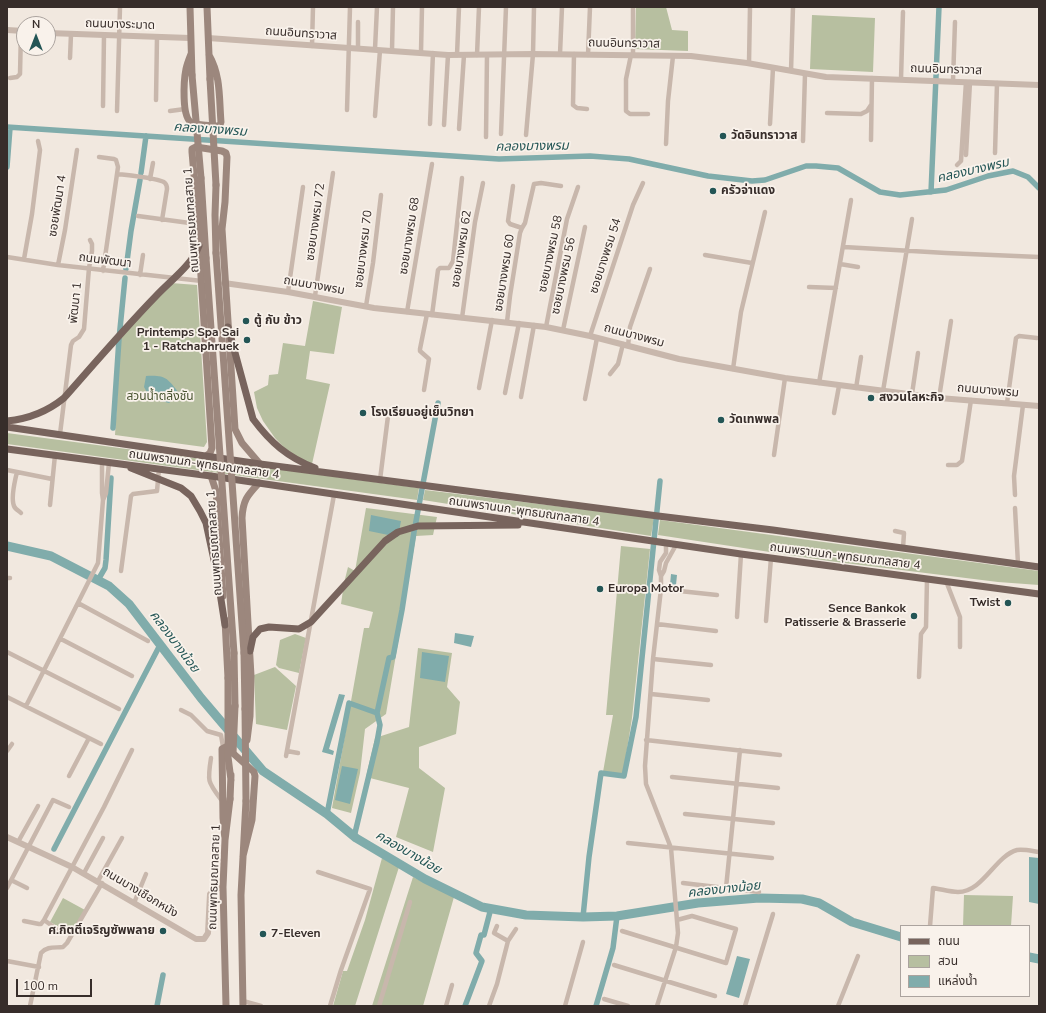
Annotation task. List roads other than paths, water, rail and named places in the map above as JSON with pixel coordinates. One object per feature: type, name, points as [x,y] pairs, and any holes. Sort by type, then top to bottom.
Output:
[{"type":"main road","name":"ถนนพุทธมณฑลสาย 1","points":[[190,7],[192,74],[234,653],[235,706],[223,887],[226,1006]]},
{"type":"main road","name":"ถนนพุทธมณฑลสาย 1","points":[[207,7],[216,189],[216,253],[247,652],[245,709],[246,801],[241,895],[243,1003]]},
{"type":"main road","points":[[191,54],[186,71],[185,109],[189,121],[193,124],[220,125],[217,71],[209,55]]},
{"type":"main road","points":[[206,456],[210,453],[212,448],[202,281],[192,152],[192,149],[196,147],[226,153],[225,202],[222,229]]},
{"type":"main road","points":[[216,189],[222,229],[224,283],[235,429],[242,443],[260,464]]},
{"type":"main road","points":[[198,233],[202,210]]},
{"type":"main road","points":[[7,421],[36,414],[54,406],[64,398],[131,323],[195,256],[199,246]]},
{"type":"main road","points":[[228,327],[253,419],[261,430],[286,454],[297,461],[324,472]]},
{"type":"main road","points":[[209,394],[213,401],[217,404],[224,405],[231,401],[233,396]]},
{"type":"main road","name":"ถนนพรานนก-พุทธมณฑลสาย 4","points":[[7,427],[260,464],[1039,566]]},
{"type":"main road","name":"ถนนพรานนก-พุทธมณฑลสาย 4","points":[[7,449],[211,476],[334,496],[676,545],[1039,594]]},
{"type":"main road","points":[[118,464],[181,488],[191,496],[206,523],[217,574],[225,625]]},
{"type":"main road","points":[[211,476],[216,491],[220,538],[228,678],[228,757],[231,780]]},
{"type":"main road","points":[[246,745],[250,716],[251,676],[247,652],[242,506],[246,496],[259,483]]},
{"type":"main road","points":[[247,652],[253,637],[260,629],[300,629],[311,622],[385,541],[398,532],[415,527],[541,525]]},
{"type":"main road","points":[[220,538],[226,532],[234,532],[239,535],[243,541]]},
{"type":"main road","points":[[225,840],[223,748],[227,747],[254,772],[255,776],[252,820],[243,856]]},
{"type":"street","points":[[117,111],[120,7]]},
{"type":"street","points":[[312,46],[313,7]]},
{"type":"street","points":[[347,110],[350,7]]},
{"type":"street","points":[[375,116],[378,50],[377,7]]},
{"type":"street","points":[[392,50],[393,7]]},
{"type":"street","points":[[421,52],[422,7]]},
{"type":"street","points":[[459,7],[461,55],[459,129]]},
{"type":"street","points":[[477,55],[478,7]]},
{"type":"street","points":[[501,134],[506,7]]},
{"type":"street","points":[[526,135],[533,54],[534,7]]},
{"type":"street","points":[[560,54],[562,7]]},
{"type":"street","points":[[588,55],[590,7]]},
{"type":"street","points":[[633,7],[632,55],[626,79],[626,111],[630,114],[648,114]]},
{"type":"street","points":[[749,63],[750,7]]},
{"type":"street","points":[[791,71],[793,7]]},
{"type":"street","points":[[901,80],[903,12]]},
{"type":"street","points":[[358,22],[358,48]]},
{"type":"street","points":[[953,81],[955,22]]},
{"type":"street","name":"ถนนบางระมาด","points":[[56,33],[190,38]]},
{"type":"street","points":[[70,58],[71,34]]},
{"type":"street","points":[[103,106],[104,35]]},
{"type":"street","points":[[156,100],[157,37]]},
{"type":"street","name":"ถนนอินทราวาส","points":[[208,38],[448,55],[574,54],[690,56],[749,63],[826,77],[1039,85]]},
{"type":"street","points":[[430,124],[433,54]]},
{"type":"street","points":[[574,54],[573,106],[576,108],[587,109]]},
{"type":"street","points":[[444,125],[448,55]]},
{"type":"street","points":[[486,137],[487,55]]},
{"type":"street","points":[[10,78],[17,77],[20,74],[21,56]]},
{"type":"street","points":[[666,144],[668,102],[673,56]]},
{"type":"street","points":[[770,124],[773,68]]},
{"type":"street","points":[[803,141],[805,74]]},
{"type":"street","points":[[871,140],[872,78]]},
{"type":"street","points":[[966,155],[968,82]]},
{"type":"street","points":[[957,165],[961,162],[968,82]]},
{"type":"street","points":[[995,153],[997,83]]},
{"type":"street","points":[[828,113],[861,114],[864,113],[871,105]]},
{"type":"street","points":[[170,111],[185,109]]},
{"type":"street","points":[[24,260],[32,214],[40,150],[38,141]]},
{"type":"street","name":"ซอยพัฒนา 4","points":[[58,265],[65,230],[77,150]]},
{"type":"street","points":[[99,157],[114,158],[118,167],[103,271]]},
{"type":"street","points":[[150,179],[153,163]]},
{"type":"street","name":"ซอยบางพรม 68","points":[[407,312],[432,164]]},
{"type":"street","name":"ซอยบางพรม 72","points":[[315,296],[333,173]]},
{"type":"street","points":[[117,174],[164,182],[166,185],[162,220]]},
{"type":"street","points":[[432,314],[438,270],[440,268],[449,268],[453,260],[462,178]]},
{"type":"street","name":"ซอยบางพรม 62","points":[[462,318],[475,222],[483,183]]},
{"type":"street","name":"ซอยบางพรม 60","points":[[507,322],[520,233],[525,223],[534,184],[541,183],[561,186]]},
{"type":"street","name":"ซอยบางพรม 54","points":[[590,336],[633,205],[642,183]]},
{"type":"street","name":"ซอยบางพรม 60","points":[[513,186],[508,221],[510,224],[522,228]]},
{"type":"street","points":[[288,292],[303,187]]},
{"type":"street","name":"ซอยบางพรม 58","points":[[546,327],[567,219],[578,187]]},
{"type":"street","name":"ซอยบางพรม 70","points":[[366,306],[381,195]]},
{"type":"street","points":[[819,383],[844,247],[851,200]]},
{"type":"street","points":[[733,369],[741,312],[765,212]]},
{"type":"street","points":[[138,216],[198,224]]},
{"type":"street","points":[[883,391],[912,220]]},
{"type":"street","name":"ซอยบางพรม 56","points":[[563,330],[584,227]]},
{"type":"street","name":"พัฒนา 1","points":[[60,434],[71,345],[84,329],[89,268],[92,251],[92,244],[90,240]]},
{"type":"street","points":[[844,247],[1039,257]]},
{"type":"street","points":[[140,275],[143,255]]},
{"type":"street","points":[[705,255],[752,263]]},
{"type":"street","name":"ถนนพัฒนา","points":[[7,257],[103,271],[202,281]]},
{"type":"street","points":[[840,264],[858,267]]},
{"type":"street","points":[[610,374],[618,364],[650,269]]},
{"type":"street","points":[[424,390],[429,358],[420,351],[420,349],[432,314],[440,274]]},
{"type":"street","name":"ถนนบางพรม","points":[[224,283],[315,296],[407,312],[546,327],[590,336],[679,359],[785,378],[939,398],[1039,406]]},
{"type":"street","points":[[809,287],[836,288]]},
{"type":"street","points":[[479,388],[492,320]]},
{"type":"street","points":[[939,398],[951,321]]},
{"type":"street","points":[[505,393],[519,323]]},
{"type":"street","points":[[521,398],[534,325]]},
{"type":"street","points":[[1007,403],[1016,338],[1019,336],[1037,338]]},
{"type":"street","points":[[585,399],[597,338]]},
{"type":"street","points":[[912,394],[918,353]]},
{"type":"street","points":[[856,388],[861,357]]},
{"type":"street","points":[[774,455],[785,378]]},
{"type":"street","points":[[834,413],[839,386]]},
{"type":"street","points":[[948,465],[957,465],[962,461],[971,400]]},
{"type":"street","points":[[1015,495],[1014,476],[1024,405]]},
{"type":"street","points":[[380,480],[388,416]]},
{"type":"street","points":[[50,505],[55,455]]},
{"type":"street","points":[[26,706],[98,563],[103,500],[106,494],[106,462]]},
{"type":"street","points":[[7,470],[52,479]]},
{"type":"street","points":[[121,571],[132,494],[157,491],[159,470]]},
{"type":"street","points":[[17,472],[13,494],[13,505],[14,508],[21,513]]},
{"type":"street","points":[[298,754],[287,754],[334,496]]},
{"type":"street","points":[[1015,508],[1018,564]]},
{"type":"street","points":[[895,531],[904,533],[903,548]]},
{"type":"street","points":[[662,576],[659,570],[660,562],[666,554],[666,543]]},
{"type":"street","points":[[657,1006],[676,948],[678,933],[671,848],[646,784],[646,740],[662,576],[666,563],[676,545]]},
{"type":"street","points":[[737,617],[741,554]]},
{"type":"street","points":[[766,621],[771,558]]},
{"type":"street","points":[[920,677],[921,634],[926,628],[927,579]]},
{"type":"street","points":[[946,581],[960,617],[960,647]]},
{"type":"street","points":[[661,589],[717,595]]},
{"type":"street","points":[[78,604],[148,641]]},
{"type":"street","points":[[657,624],[716,631]]},
{"type":"street","points":[[61,639],[132,676]]},
{"type":"street","points":[[7,652],[119,709]]},
{"type":"street","points":[[653,659],[712,665]]},
{"type":"street","points":[[650,694],[708,700]]},
{"type":"street","points":[[7,697],[100,744]]},
{"type":"street","points":[[181,710],[191,715],[207,731],[221,735],[223,748]]},
{"type":"street","points":[[69,776],[89,738]]},
{"type":"street","points":[[646,740],[780,755]]},
{"type":"street","points":[[7,751],[12,744]]},
{"type":"street","points":[[24,921],[41,924],[44,920],[132,750]]},
{"type":"street","points":[[726,888],[740,750]]},
{"type":"street","points":[[211,758],[208,777],[212,787],[223,802]]},
{"type":"street","points":[[672,777],[778,788]]},
{"type":"street","points":[[7,888],[9,881],[53,800],[68,807]]},
{"type":"street","points":[[18,842],[38,806]]},
{"type":"street","points":[[685,814],[773,823]]},
{"type":"street","name":"ถนนบางเชือกหนัง","points":[[7,837],[84,873],[196,939],[201,940],[206,937],[208,933],[210,894],[215,889],[223,887]]},
{"type":"street","points":[[84,873],[103,838]]},
{"type":"street","points":[[30,1006],[41,953],[44,950],[63,947],[67,942],[122,838]]},
{"type":"street","points":[[628,843],[772,858]]},
{"type":"street","points":[[930,925],[934,888],[958,892],[969,889],[983,879],[1007,854],[1018,850],[1039,852]]},
{"type":"street","points":[[318,872],[370,889],[341,970],[330,1006]]},
{"type":"street","points":[[134,903],[146,874]]},
{"type":"street","points":[[9,881],[27,888]]},
{"type":"street","points":[[683,883],[758,892]]},
{"type":"street","points":[[379,1006],[410,902]]},
{"type":"street","points":[[745,1006],[773,914]]},
{"type":"street","points":[[622,931],[726,963],[736,929],[692,916],[677,920]]},
{"type":"street","points":[[44,920],[58,930]]},
{"type":"street","points":[[498,926],[494,933],[508,941]]},
{"type":"street","points":[[488,1006],[497,984],[508,941],[516,929]]},
{"type":"street","points":[[565,1006],[583,942]]},
{"type":"street","points":[[838,1006],[858,956]]},
{"type":"street","points":[[7,961],[39,967]]},
{"type":"street","points":[[614,965],[715,996]]},
{"type":"street","points":[[446,1006],[452,985]]},
{"type":"street","points":[[604,999],[628,1006]]},
{"type":"street","points":[[243,1003],[261,1006]]},
{"type":"water","points":[[146,376],[166,378],[179,393],[169,403],[150,398],[144,387]]},
{"type":"water","points":[[371,515],[401,521],[398,537],[369,531]]},
{"type":"water","points":[[671,574],[677,575],[676,585],[670,585]]},
{"type":"water","points":[[455,633],[474,636],[471,647],[454,643]]},
{"type":"water","points":[[422,652],[449,656],[445,682],[420,678]]},
{"type":"water","points":[[339,694],[345,695],[329,749],[334,751],[333,755],[322,752]]},
{"type":"water","points":[[342,766],[358,769],[350,804],[335,800]]},
{"type":"water","points":[[1029,857],[1039,858],[1039,904],[1029,902]]},
{"type":"water","points":[[737,956],[750,959],[739,998],[726,994]]},
{"type":"waterway","points":[[931,192],[939,7]]},
{"type":"waterway","name":"คลองบางพรม","points":[[7,127],[499,159],[590,156],[629,159],[708,176],[752,181],[765,180],[806,166],[816,166],[838,168],[880,192],[900,195],[946,190],[988,176],[1013,171],[1028,177],[1039,188]]},
{"type":"waterway","points":[[7,167],[10,128]]},
{"type":"waterway","points":[[141,173],[146,136]]},
{"type":"waterway","points":[[126,269],[140,180]]},
{"type":"waterway","points":[[113,428],[125,278]]},
{"type":"waterway","points":[[327,814],[349,703],[377,713],[389,658],[393,657],[438,403]]},
{"type":"waterway","points":[[98,580],[105,568],[111,478]]},
{"type":"waterway","points":[[583,917],[589,857],[601,773],[624,776],[636,717],[660,481]]},
{"type":"waterway","name":"คลองบางน้อย","points":[[7,546],[51,556],[109,586],[129,604],[201,698],[263,771],[327,814],[356,838],[425,879],[482,907],[526,915],[583,917],[617,916],[698,903],[759,898],[802,899],[819,903],[852,922],[900,937]]},
{"type":"waterway","points":[[54,849],[160,645]]},
{"type":"waterway","points":[[354,837],[377,742],[380,725],[377,713]]},
{"type":"waterway","points":[[465,1006],[482,961],[476,953],[481,935],[484,935],[491,908]]},
{"type":"waterway","points":[[596,1006],[613,948],[617,916]]},
{"type":"waterway","name":"คลองบางน้อย","points":[[1030,957],[1039,959]]},
{"type":"waterway","points":[[157,1006],[163,975]]},
{"type":"place","name":"วัดอินทราวาส","points":[[723,136]]},
{"type":"place","name":"ครัวจ่าแดง","points":[[713,191]]},
{"type":"place","name":"ตู้ กับ ข้าว","points":[[246,321]]},
{"type":"place","name":"Printemps Spa Sai 1 - Ratchaphruek","points":[[247,340]]},
{"type":"place","name":"สงวนโลหะกิจ","points":[[871,398]]},
{"type":"place","name":"โรงเรียนอยู่เย็นวิทยา","points":[[363,413]]},
{"type":"place","name":"วัดเทพพล","points":[[721,420]]},
{"type":"place","name":"Europa Motor","points":[[600,589]]},
{"type":"place","name":"Twist","points":[[1008,603]]},
{"type":"place","name":"Sence Bankok Patisserie & Brasserie","points":[[914,616]]},
{"type":"place","name":"ศ.กิตติ์เจริญซัพพลาย","points":[[163,931]]},
{"type":"place","name":"7-Eleven","points":[[263,934]]},
{"type":"park label","name":"สวนน้ำตลิ่งชัน","points":[[160,397]]}]
